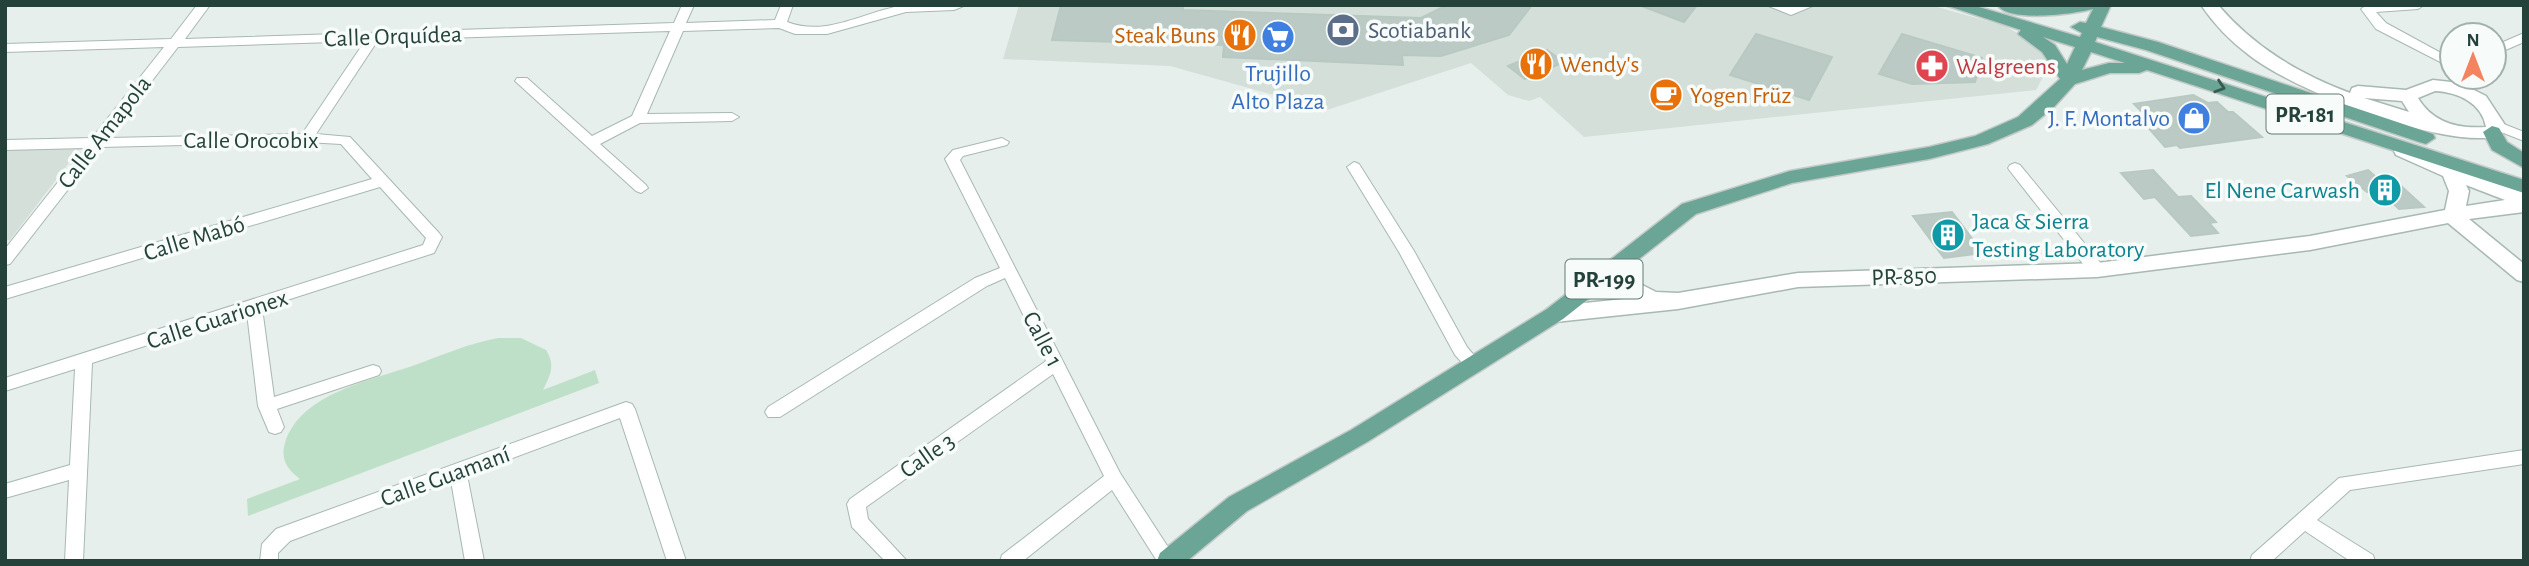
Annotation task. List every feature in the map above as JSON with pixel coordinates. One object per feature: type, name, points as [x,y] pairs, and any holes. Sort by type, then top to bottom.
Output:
[{"type":"main road","name":"PR-181","points":[[1953,5],[1999,10],[2088,37],[2181,74],[2524,187]]},
{"type":"main road","points":[[1999,10],[2059,11],[2090,5]]},
{"type":"main road","points":[[2105,5],[2122,26],[2152,46]]},
{"type":"main road","name":"PR-199","points":[[1168,561],[1238,504],[1359,436],[1555,314],[1609,275],[1689,209],[1790,177],[1929,153],[1981,140],[2025,121],[2048,103],[2069,80],[2105,5]]},
{"type":"main road","points":[[1999,10],[2049,48],[2069,80],[2117,67],[2181,74]]},
{"type":"main road","name":"PR-181","points":[[2088,37],[2152,46],[2524,172]]},
{"type":"main road","points":[[2494,129],[2499,146],[2524,162]]},
{"type":"street","name":"Calle Amapola","points":[[5,260],[11,245],[204,5]]},
{"type":"street","points":[[638,119],[688,5]]},
{"type":"street","points":[[780,23],[787,5]]},
{"type":"street","name":"Calle Orquídea","points":[[5,48],[780,23],[793,31],[825,30],[906,8],[960,5]]},
{"type":"street","points":[[1772,5],[1791,11],[1809,5]]},
{"type":"street","points":[[2197,5],[2215,9],[2297,71],[2369,94],[2408,96],[2438,84]]},
{"type":"street","points":[[2418,5],[2367,9],[2381,26],[2438,57]]},
{"type":"street","points":[[2215,9],[2271,64],[2298,81],[2439,128],[2468,135],[2494,129],[2524,137]]},
{"type":"street","points":[[306,138],[374,37]]},
{"type":"street","points":[[2508,44],[2524,37]]},
{"type":"street","points":[[522,81],[641,188]]},
{"type":"street","points":[[2467,91],[2484,102],[2494,129]]},
{"type":"street","points":[[2408,96],[2419,113],[2439,128]]},
{"type":"street","points":[[592,142],[638,119],[732,117]]},
{"type":"street","points":[[2358,131],[2524,202]]},
{"type":"street","name":"Calle Orocobix","points":[[5,145],[306,138],[345,140],[434,237],[429,249]]},
{"type":"street","name":"Calle 1","points":[[1002,142],[958,153],[952,159],[1114,478],[1168,561]]},
{"type":"street","points":[[1354,167],[1406,251],[1461,351],[1474,365]]},
{"type":"street","points":[[2015,168],[2097,270]]},
{"type":"street","points":[[2451,172],[2459,191],[2454,217],[2524,275]]},
{"type":"street","name":"Calle Mabó","points":[[5,293],[382,181]]},
{"type":"street","name":"PR-850","points":[[1609,275],[1652,299],[1678,301],[1798,280],[2097,270],[2310,243],[2524,202]]},
{"type":"street","name":"Calle Guarionex","points":[[5,385],[429,249]]},
{"type":"street","points":[[774,412],[981,282],[1008,271]]},
{"type":"street","points":[[1555,314],[1678,301]]},
{"type":"street","points":[[254,307],[267,406],[275,427]]},
{"type":"street","points":[[74,561],[84,360]]},
{"type":"street","name":"Calle 3","points":[[898,561],[859,522],[856,505],[1056,363]]},
{"type":"street","points":[[267,406],[373,371]]},
{"type":"street","name":"Calle Guamaní","points":[[269,556],[283,535],[626,409],[677,561]]},
{"type":"street","points":[[2259,561],[2345,483],[2524,457]]},
{"type":"street","points":[[5,491],[78,470]]},
{"type":"street","points":[[458,472],[475,561]]},
{"type":"street","points":[[1009,561],[1114,478]]},
{"type":"street","points":[[2304,521],[2366,561]]},
{"type":"shaded area","name":"Trujillo Alto Plaza","points":[[1019,5],[1930,5],[2005,26],[2035,43],[2051,62],[2036,90],[1584,137],[1540,97],[1529,101],[1508,95],[1471,63],[1327,110],[1170,66],[1003,59]]},
{"type":"shaded area","points":[[81,147],[10,240],[5,240],[5,151]]},
{"type":"green space","points":[[498,338],[521,338],[546,350],[551,366],[543,390],[595,370],[599,383],[248,516],[247,499],[300,479],[286,464],[285,443],[293,426],[322,400],[359,383]]},
{"type":"building","name":"Trujillo Alto Plaza","points":[[1061,5],[1183,5],[1183,10],[1421,18],[1447,5],[1532,5],[1509,35],[1441,56],[1402,55],[1403,65],[1223,57],[1224,45],[1052,40]]},
{"type":"building","points":[[1639,5],[1697,5],[1684,22]]},
{"type":"building","points":[[1756,34],[1832,57],[1809,100],[1730,75]]},
{"type":"building","name":"Walgreens","points":[[1902,34],[1982,58],[1975,82],[1912,84],[1879,74]]},
{"type":"building","name":"Wendy's","points":[[1547,50],[1564,62],[1525,79],[1508,66]]},
{"type":"building","name":"J. F. Montalvo","points":[[2193,95],[2208,103],[2217,102],[2262,137],[2180,148],[2177,145],[2165,147],[2146,125],[2154,124],[2134,104]]},
{"type":"building","points":[[2153,170],[2178,197],[2191,196],[2216,222],[2209,223],[2218,233],[2191,236],[2155,197],[2144,199],[2121,173]]},
{"type":"building","name":"El Nene Carwash","points":[[2368,170],[2385,185],[2401,186],[2424,207],[2399,209],[2379,190],[2367,192],[2347,176]]},
{"type":"building","name":"Jaca & Sierra Testing Laboratory","points":[[1952,212],[1983,253],[1944,258],[1913,216]]},
{"type":"place","name":"Scotiabank","points":[[1343,30]]},
{"type":"place","name":"Steak Buns","points":[[1240,35]]},
{"type":"place","name":"Trujillo Alto Plaza","points":[[1278,37]]},
{"type":"place","name":"Wendy's","points":[[1536,64]]},
{"type":"place","name":"Walgreens","points":[[1932,66]]},
{"type":"place","name":"Yogen Früz","points":[[1666,95]]},
{"type":"place","name":"J. F. Montalvo","points":[[2194,118]]},
{"type":"place","name":"El Nene Carwash","points":[[2385,190]]},
{"type":"place","name":"Jaca & Sierra Testing Laboratory","points":[[1948,235]]}]
